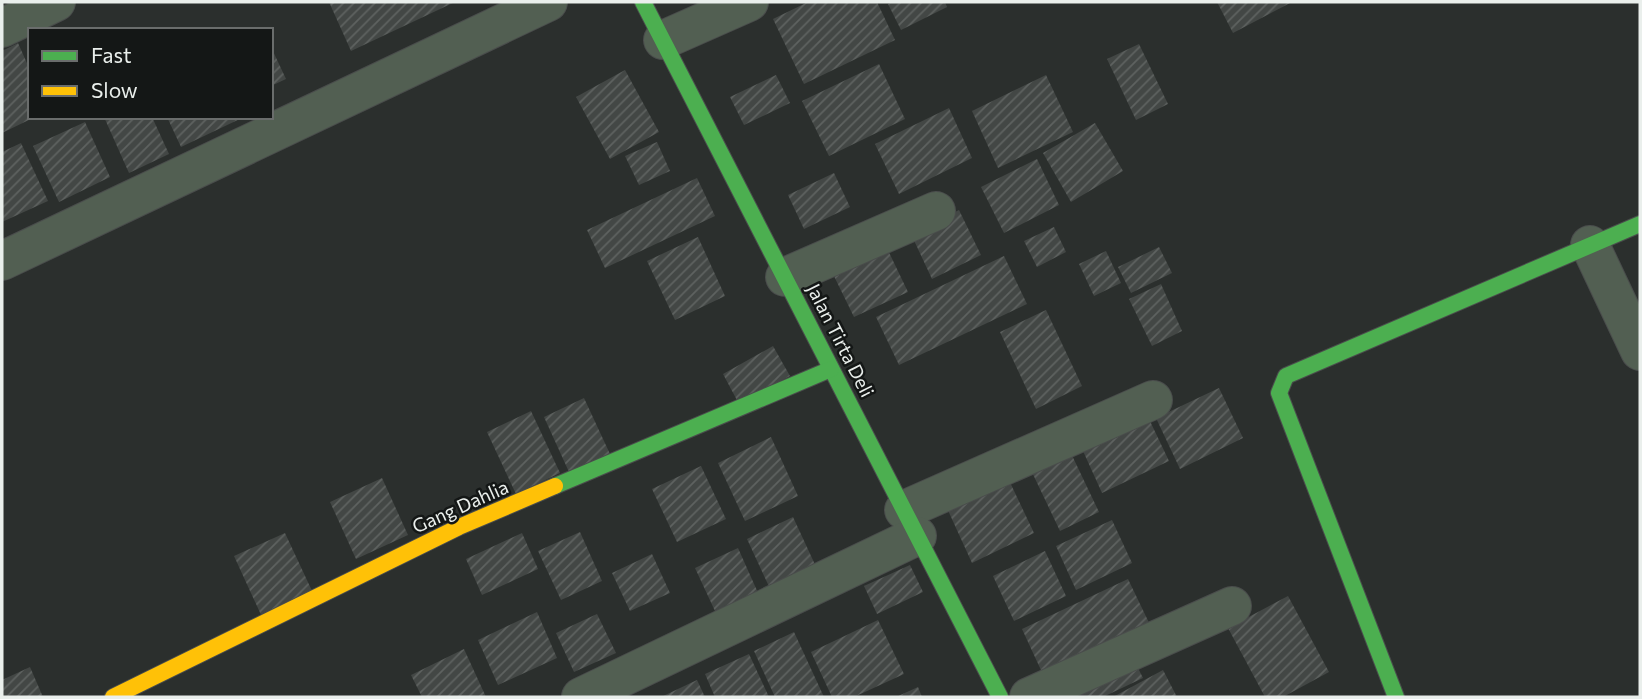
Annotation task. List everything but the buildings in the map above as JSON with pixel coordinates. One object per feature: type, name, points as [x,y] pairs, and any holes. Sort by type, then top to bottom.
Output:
[{"type":"street","points":[[2,28],[56,2]]},
{"type":"street","points":[[2,261],[548,2]]},
{"type":"street","name":"Jalan Tirta Deli","points":[[643,2],[1000,697]]},
{"type":"street","points":[[663,40],[748,2]]},
{"type":"street","points":[[785,277],[936,211]]},
{"type":"street","points":[[1396,697],[1279,393],[1281,385],[1294,370],[1640,224]]},
{"type":"street","points":[[1590,245],[1640,351]]},
{"type":"street","name":"Gang Dahlia","points":[[113,697],[459,527],[831,369]]},
{"type":"street","points":[[581,697],[911,523],[1153,400]]},
{"type":"street","points":[[1029,697],[1232,606]]},
{"type":"traffic: fast","points":[[643,2],[1000,697]]},
{"type":"traffic: fast","points":[[1396,697],[1279,393],[1286,376],[1640,224]]},
{"type":"traffic: fast","points":[[555,486],[831,369]]},
{"type":"traffic: slow","points":[[113,697],[459,527],[555,486]]}]
